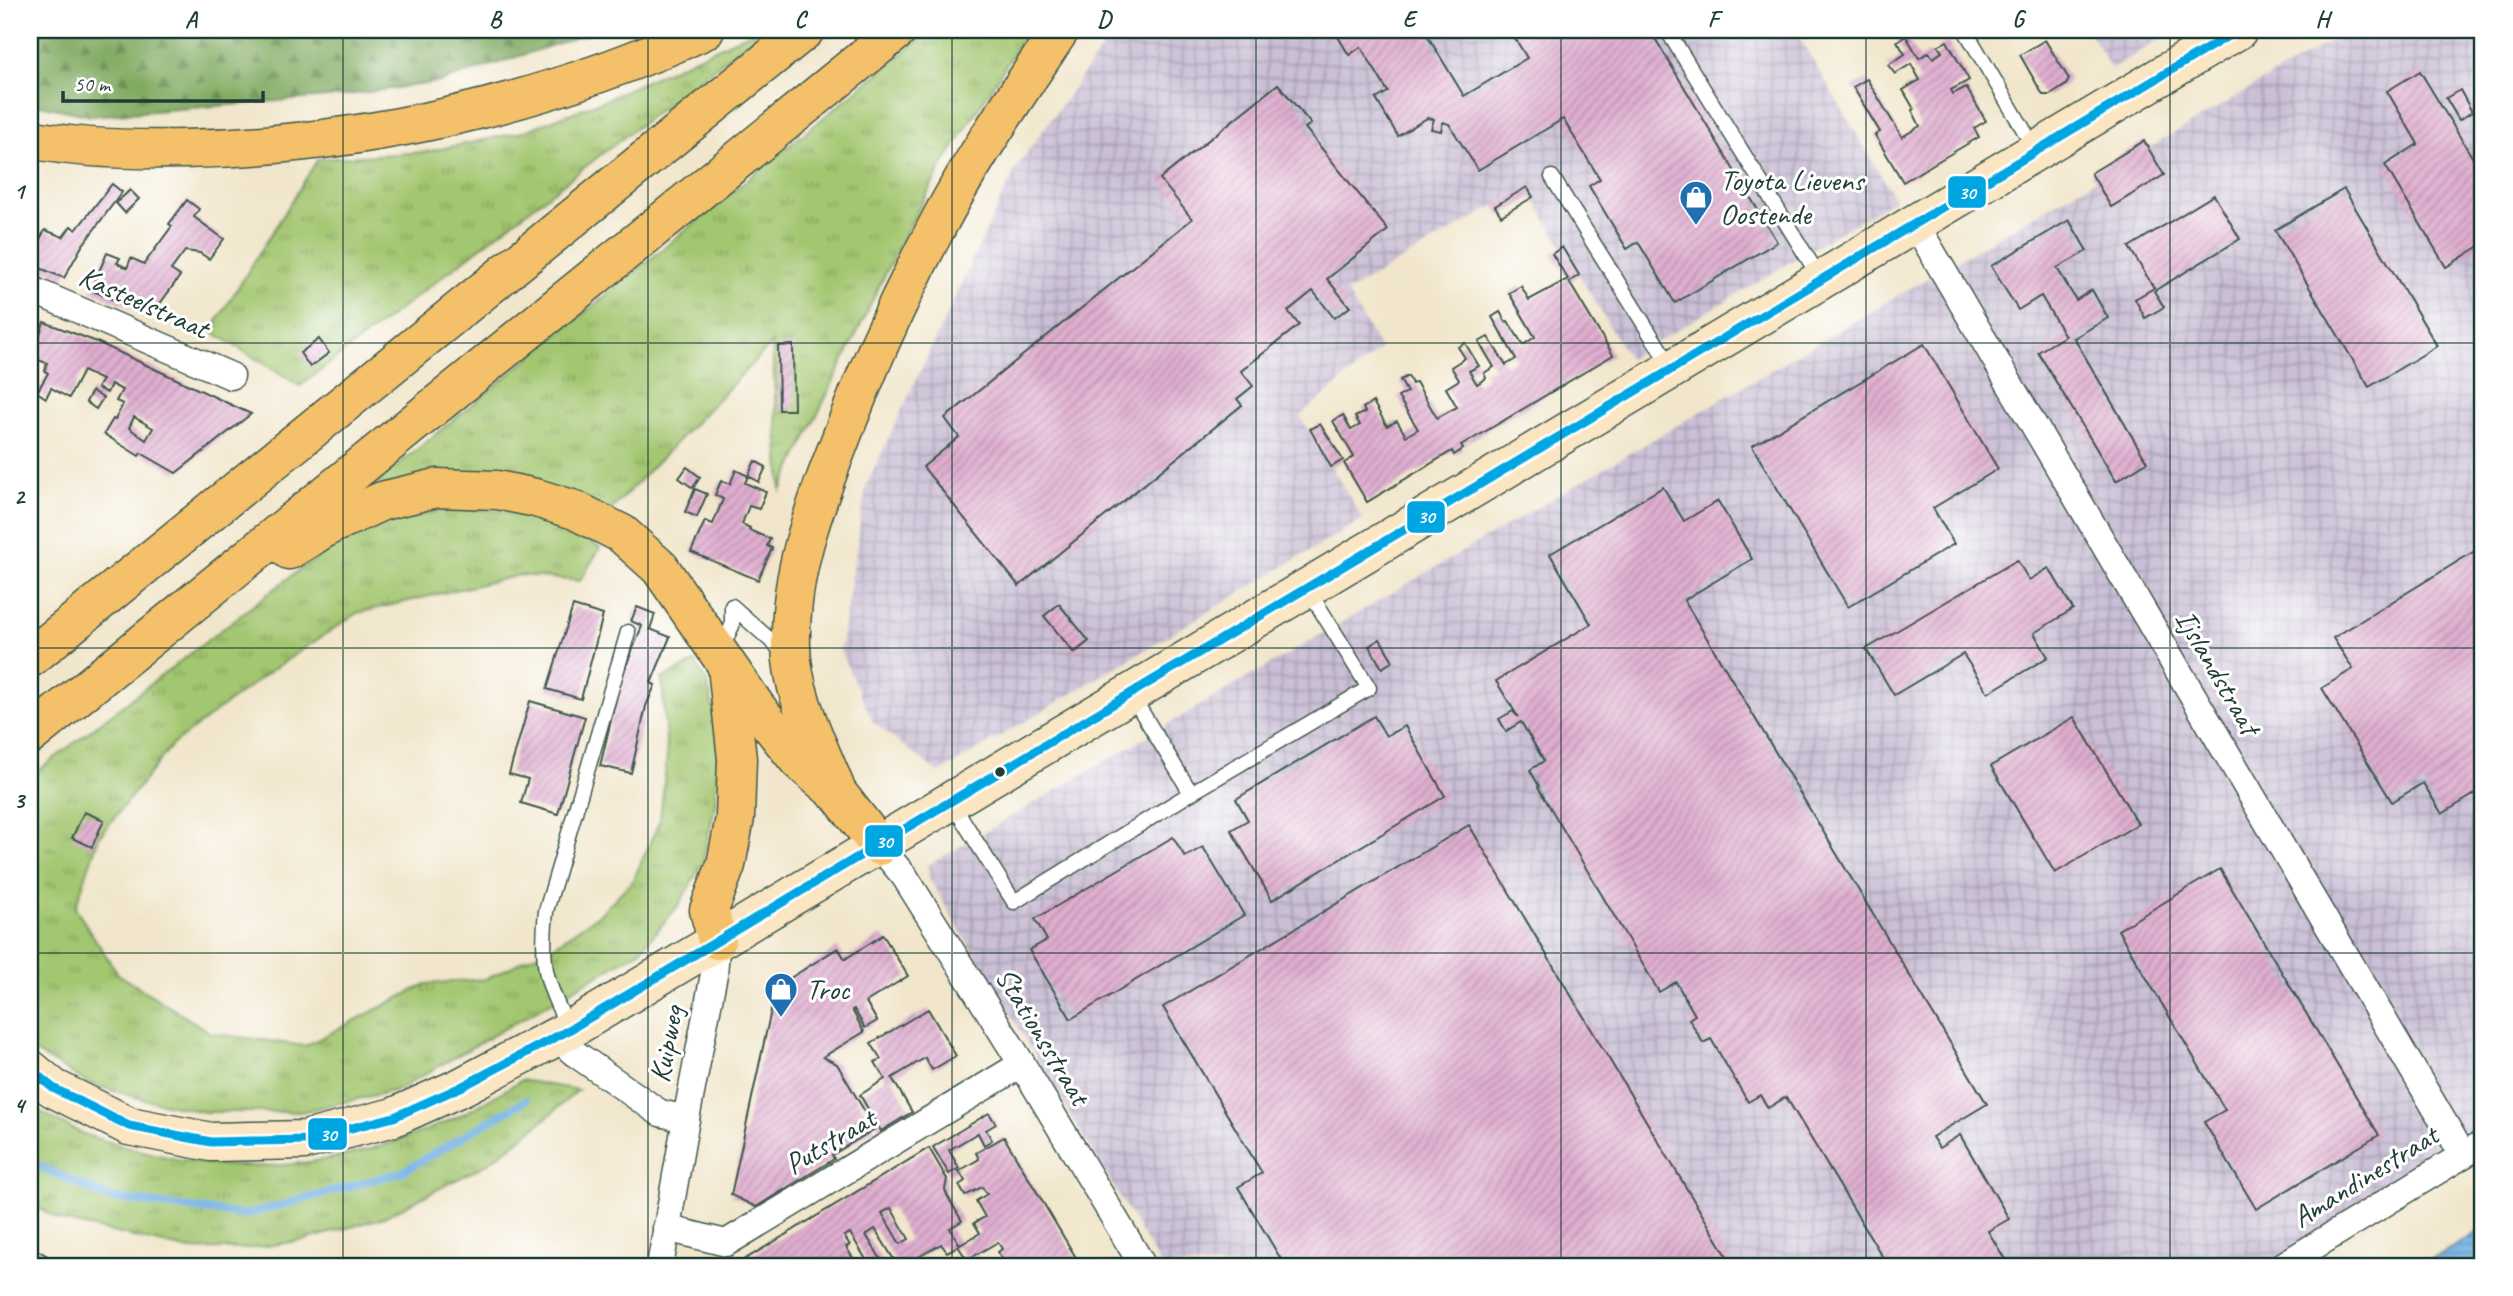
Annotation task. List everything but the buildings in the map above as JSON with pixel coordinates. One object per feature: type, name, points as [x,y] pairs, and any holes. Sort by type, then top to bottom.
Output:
[{"type":"highway","points":[[30,139],[140,149],[232,148],[319,141],[467,112],[565,84],[659,51],[705,30]]},
{"type":"highway","points":[[30,658],[805,30]]},
{"type":"highway","points":[[30,734],[898,30]]},
{"type":"highway","points":[[839,795],[796,690],[791,648],[792,603],[798,560],[856,397],[933,232],[995,127],[1060,30]]},
{"type":"highway","points":[[162,628],[328,526],[382,501],[437,488],[497,490],[536,498],[575,510],[622,534],[660,568],[756,707],[799,761],[839,795],[878,846]]},
{"type":"highway","points":[[717,940],[709,910],[728,853],[735,818],[736,771],[723,657]]},
{"type":"main road","points":[[30,1069],[53,1088],[130,1126],[211,1142],[305,1140],[394,1117],[461,1087],[563,1033],[952,802],[2238,30]]},
{"type":"street","name":"Ijslandstraat","points":[[1915,223],[2473,1149]]},
{"type":"street","name":"Kasteelstraat","points":[[30,289],[231,376]]},
{"type":"street","name":"Stationsstraat","points":[[878,846],[905,877],[1022,1064],[1134,1263]]},
{"type":"street","name":"Kuipweg","points":[[660,1266],[685,1119],[714,974],[717,940]]},
{"type":"street","name":"Kuipweg","points":[[563,1033],[573,1052],[660,1113],[685,1119]]},
{"type":"street","name":"Putstraat","points":[[666,1228],[726,1243],[1022,1064]]},
{"type":"street","name":"Amandinestraat","points":[[2282,1266],[2473,1149]]},
{"type":"lane","points":[[1667,30],[1821,279]]},
{"type":"lane","points":[[1965,30],[2036,150]]},
{"type":"lane","points":[[1552,177],[1672,369]]},
{"type":"lane","points":[[952,802],[1014,902],[1369,688],[1307,588]]},
{"type":"lane","points":[[723,657],[732,626],[732,606],[777,646],[791,648]]},
{"type":"lane","points":[[563,1033],[545,970],[543,951],[546,911],[628,632]]},
{"type":"lane","points":[[1131,694],[1191,793]]},
{"type":"shaded area","points":[[1115,30],[1795,30],[1895,199],[1629,359],[1527,187],[1347,292],[1380,349],[1300,416],[1363,519],[939,773],[873,722],[840,651],[866,486],[1016,168]]},
{"type":"shaded area","points":[[2088,30],[2176,30],[2111,69]]},
{"type":"shaded area","points":[[2350,30],[2483,30],[2483,1133],[2265,1266],[1161,1266],[930,880],[927,866]]},
{"type":"green space","points":[[30,30],[599,30],[440,82],[339,96],[91,116],[30,103]]},
{"type":"green space","points":[[756,30],[763,30],[300,386],[211,331],[318,159],[426,152],[522,132],[605,100]]},
{"type":"green space","points":[[931,30],[1030,30],[944,163],[903,237],[781,490],[772,343],[609,512],[376,483]]},
{"type":"green space","points":[[452,509],[493,510],[529,516],[563,528],[600,548],[580,581],[520,575],[357,613],[266,674],[172,745],[99,837],[75,908],[118,974],[211,1033],[305,1046],[426,984],[486,979],[555,945],[601,913],[634,879],[660,820],[667,756],[662,679],[695,662],[708,684],[719,737],[715,806],[702,864],[678,906],[640,951],[397,1090],[300,1112],[204,1112],[139,1098],[88,1083],[30,1049],[30,777],[321,555],[374,529]]},
{"type":"green space","points":[[521,1080],[578,1090],[487,1164],[382,1218],[305,1240],[253,1248],[190,1250],[63,1221],[30,1204],[30,1106],[89,1136],[169,1158],[250,1166],[289,1164],[328,1159],[406,1138],[465,1113]]},
{"type":"water","points":[[2483,1229],[2483,1266],[2421,1266]]},
{"type":"waterway","points":[[30,1162],[109,1198],[245,1215],[402,1172],[526,1100]]},
{"type":"transit line","name":"30","points":[[30,1069],[53,1088],[129,1126],[211,1142],[305,1140],[394,1117],[461,1087],[569,1030],[2238,30]]},
{"type":"place","name":"Toyota Lievens Oostende","points":[[1696,227]]},
{"type":"place","name":"Troc","points":[[781,1019]]}]
